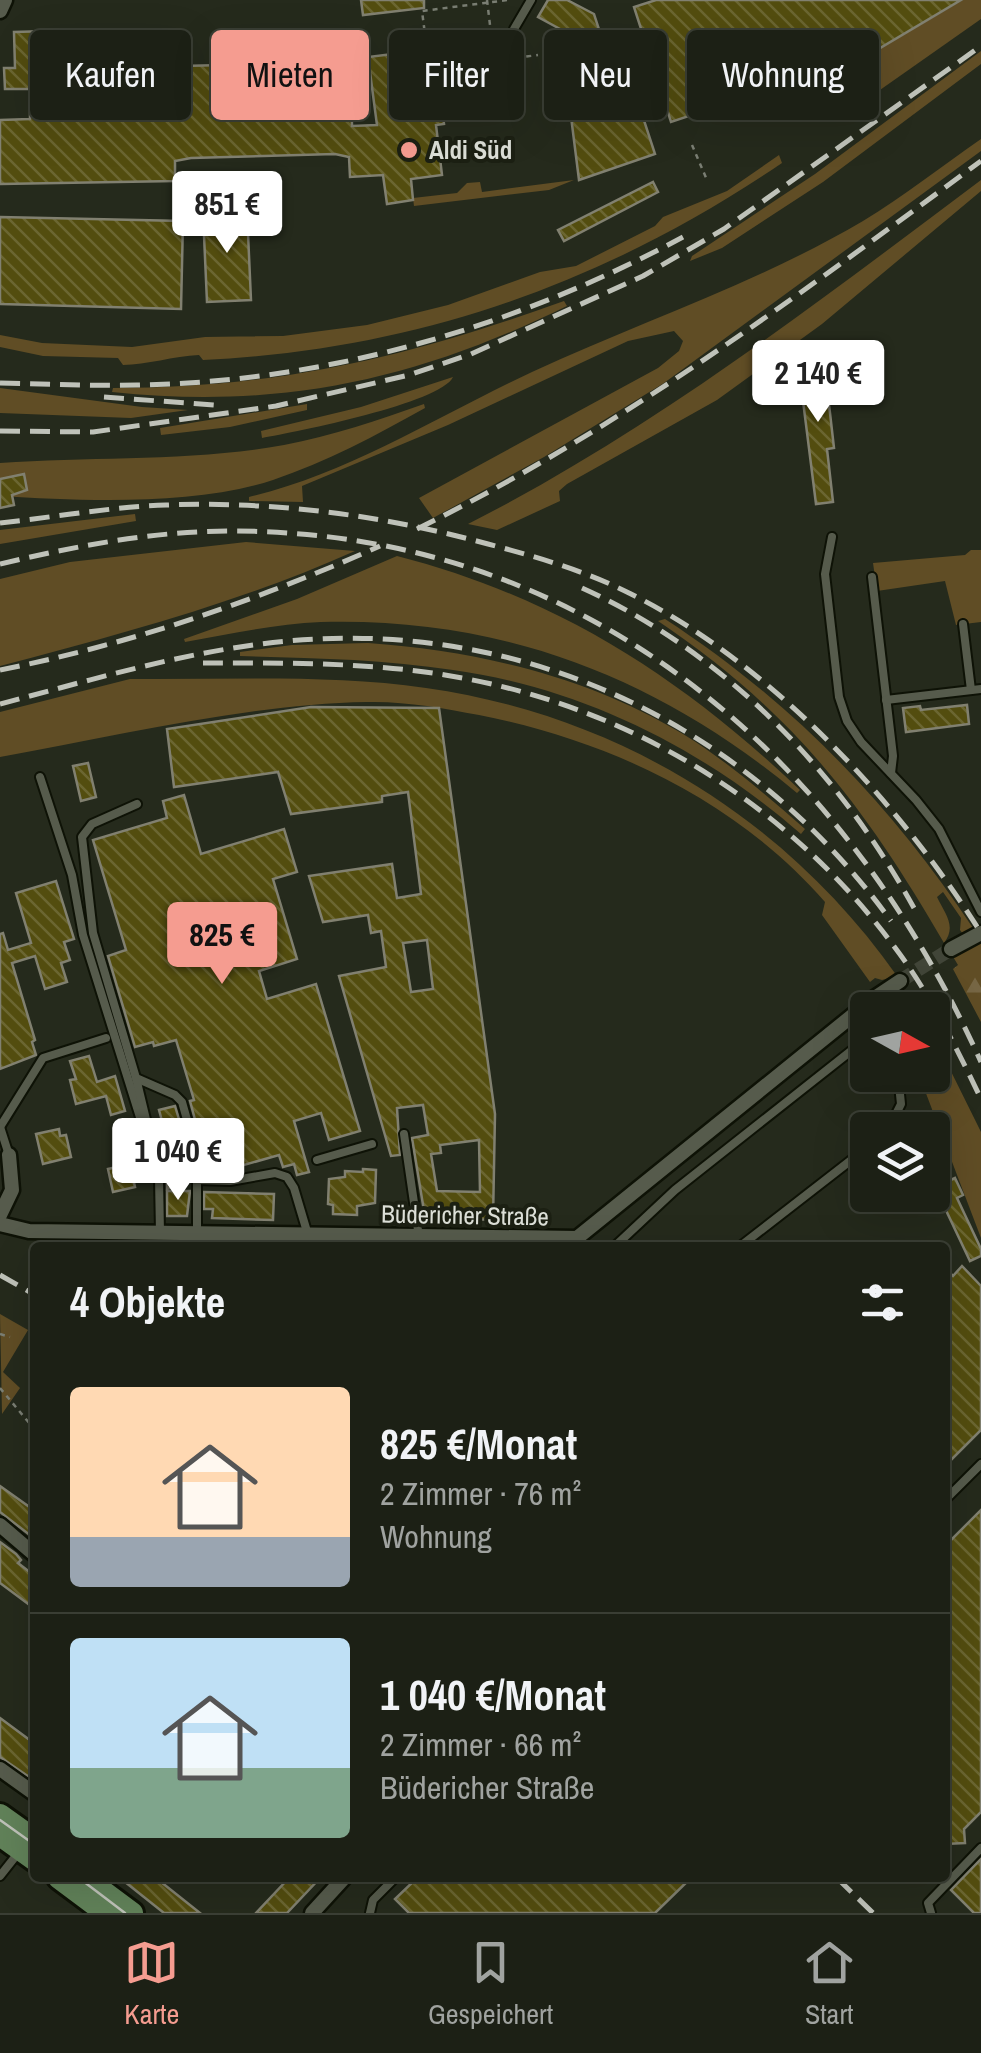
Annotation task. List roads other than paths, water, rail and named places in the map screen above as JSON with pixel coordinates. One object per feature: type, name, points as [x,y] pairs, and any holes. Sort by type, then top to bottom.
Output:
[{"type":"main road","points":[[0,1815],[30,1842]]},
{"type":"main road","points":[[0,1835],[30,1843]]},
{"type":"main road","points":[[64,1882],[106,1913]]},
{"type":"main road","points":[[90,1882],[132,1913]]},
{"type":"street","points":[[0,11],[5,0]]},
{"type":"street","points":[[951,950],[981,933]]},
{"type":"street","name":"Büdericher Straße","points":[[573,1242],[873,998],[900,981]]},
{"type":"street","points":[[0,1214],[12,1190],[8,1155]]},
{"type":"street","name":"Büdericher Straße","points":[[0,1224],[29,1231],[196,1234],[266,1241],[308,1235],[527,1242]]},
{"type":"street","points":[[0,1525],[30,1551]]},
{"type":"street","points":[[0,1768],[30,1790]]},
{"type":"street","points":[[312,1913],[340,1882]]},
{"type":"lane","points":[[514,29],[531,0]]},
{"type":"lane","points":[[832,538],[825,574],[839,697],[847,720],[861,742],[938,830],[981,912]]},
{"type":"lane","points":[[872,577],[893,756],[891,773]]},
{"type":"lane","points":[[886,700],[976,690],[963,624]]},
{"type":"lane","points":[[40,777],[72,875],[83,934],[159,1178]]},
{"type":"lane","points":[[137,804],[86,829],[82,846],[93,934],[148,1118],[159,1178],[160,1233]]},
{"type":"lane","points":[[72,875],[86,871]]},
{"type":"lane","points":[[8,1155],[0,1127],[43,1058],[106,1038]]},
{"type":"lane","points":[[619,1242],[675,1190],[850,1052]]},
{"type":"lane","points":[[136,1078],[179,1098],[198,1156],[196,1234]]},
{"type":"lane","points":[[404,1134],[419,1237]]},
{"type":"lane","points":[[317,1160],[372,1144]]},
{"type":"lane","points":[[746,1242],[850,1161]]},
{"type":"lane","points":[[197,1180],[230,1181],[275,1173],[287,1178],[294,1188],[308,1235]]},
{"type":"lane","points":[[950,1495],[981,1464]]},
{"type":"lane","points":[[0,1876],[30,1844]]},
{"type":"lane","points":[[950,1880],[981,1848]]},
{"type":"lane","points":[[370,1913],[373,1900],[391,1882]]},
{"type":"lane","points":[[930,1913],[928,1903],[948,1882]]},
{"type":"tunnel","points":[[900,981],[951,949]]},
{"type":"tram line","points":[[0,1820],[30,1841]]},
{"type":"tram line","points":[[84,1882],[125,1913]]},
{"type":"railway","points":[[0,431],[93,432],[276,406],[409,375],[471,354],[643,276],[724,229],[981,46]]},
{"type":"railway","points":[[417,529],[493,490],[637,404],[776,310],[981,161]]},
{"type":"railway","points":[[0,383],[120,385],[208,381],[349,361],[487,323],[554,298],[683,237]]},
{"type":"railway","points":[[104,397],[214,405]]},
{"type":"railway","points":[[0,523],[166,505],[288,508],[448,534],[597,578],[683,623],[781,697],[871,786],[911,834],[981,933]]},
{"type":"railway","points":[[0,564],[115,541],[202,532],[359,541],[477,570],[587,617],[686,680],[775,758],[854,848],[923,950],[981,1062]]},
{"type":"railway","points":[[0,670],[193,619],[380,546]]},
{"type":"railway","points":[[582,588],[684,646],[774,721],[851,810],[914,908]]},
{"type":"railway","points":[[0,704],[143,666],[251,645],[377,639],[464,648],[547,669],[627,700],[702,741],[771,792],[834,852],[891,921]]},
{"type":"railway","points":[[203,663],[385,668],[512,689],[578,710],[640,736],[700,769],[756,807],[856,899],[922,988],[981,1099]]},
{"type":"railway","points":[[0,1275],[30,1292]]},
{"type":"railway","points":[[841,1882],[873,1913]]},
{"type":"place","name":"Aldi Süd","points":[[409,150]]}]
